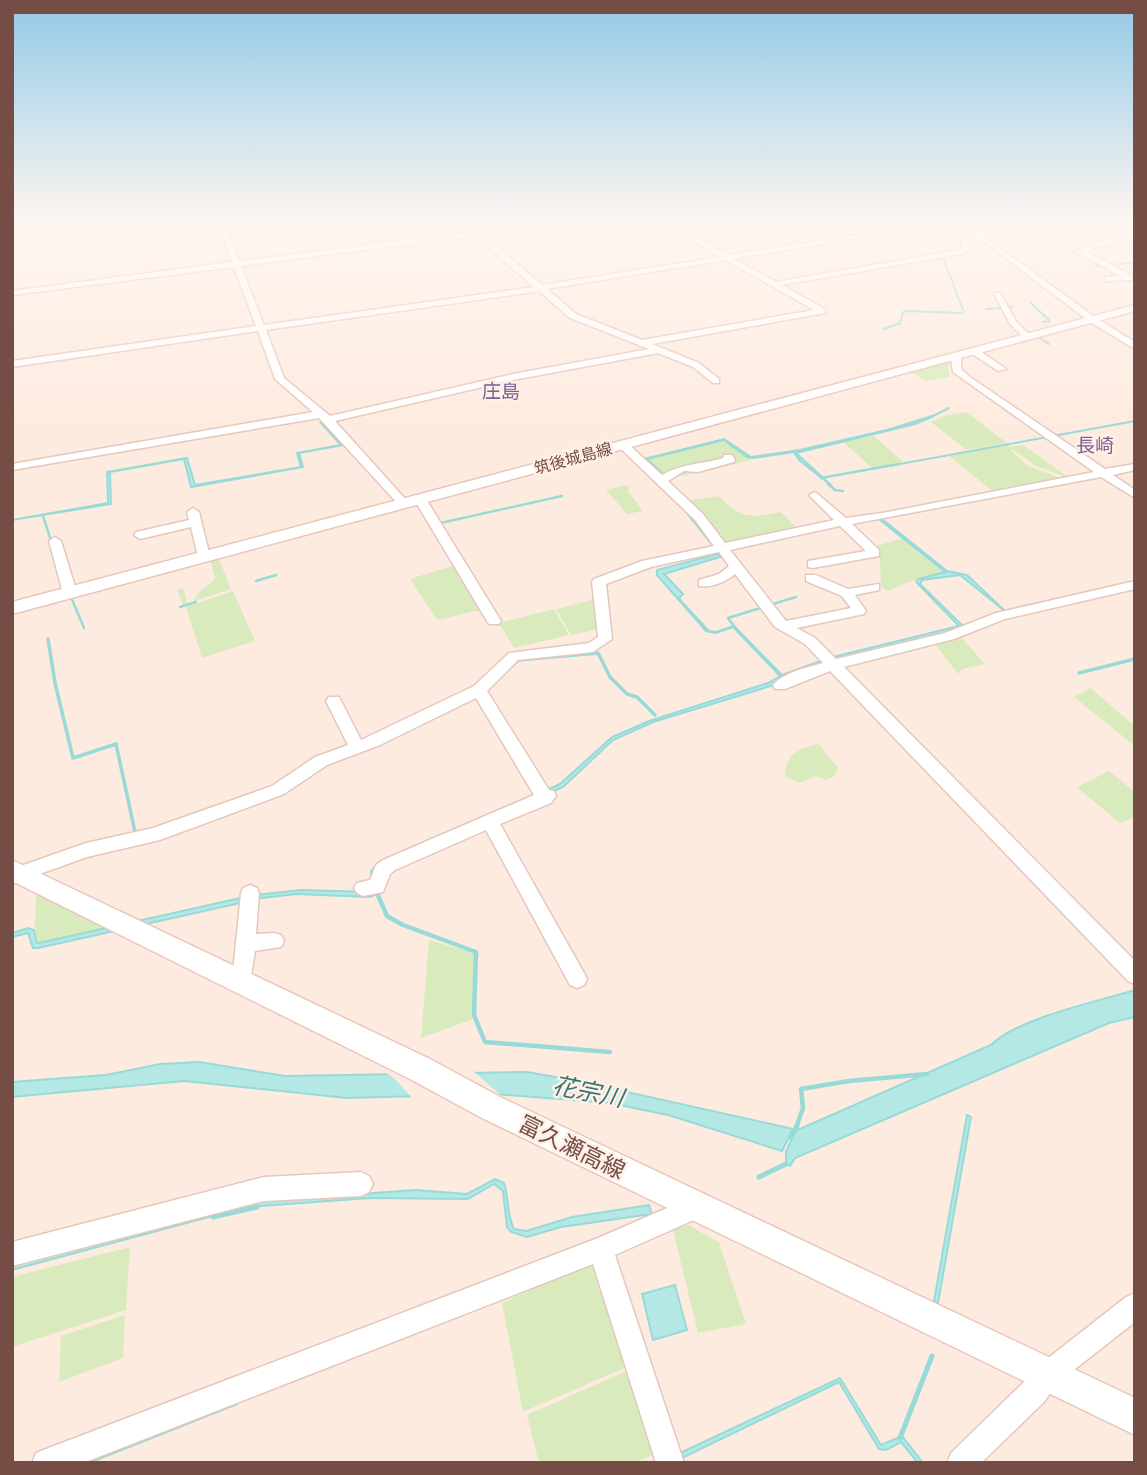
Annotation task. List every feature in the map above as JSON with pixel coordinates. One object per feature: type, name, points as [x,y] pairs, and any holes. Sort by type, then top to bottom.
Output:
[{"type":"main road","name":"筑後城島線","points":[[12,608],[1135,309]]},
{"type":"main road","name":"富久瀬高線","points":[[15,873],[420,1069],[473,1099],[1135,1417]]},
{"type":"street","points":[[246,292],[281,379],[325,417],[404,504]]},
{"type":"street","points":[[12,364],[514,292]]},
{"type":"street","points":[[545,292],[573,316],[696,365],[701,372],[716,381]]},
{"type":"street","points":[[643,343],[822,310],[790,292]]},
{"type":"street","points":[[1055,292],[1093,320],[1135,346]]},
{"type":"street","points":[[998,295],[1014,324],[1028,337]]},
{"type":"street","points":[[12,467],[325,417],[513,377],[660,350]]},
{"type":"street","points":[[974,351],[1001,369]]},
{"type":"street","points":[[956,356],[956,370],[1135,495]]},
{"type":"street","points":[[623,445],[699,517],[784,626],[810,642],[1135,975]]},
{"type":"street","points":[[662,480],[676,470],[698,469],[730,460],[728,457]]},
{"type":"street","points":[[15,873],[86,850],[154,835],[278,790],[321,761],[479,690],[514,656],[593,647],[605,639],[599,582],[647,564],[723,550],[842,522],[882,517],[1135,467]]},
{"type":"street","points":[[784,626],[859,611],[847,593],[812,571],[875,553],[815,495]]},
{"type":"street","points":[[420,499],[494,621]]},
{"type":"street","points":[[140,535],[195,516],[204,557]]},
{"type":"street","points":[[55,541],[70,593]]},
{"type":"street","points":[[704,583],[724,577],[736,567]]},
{"type":"street","points":[[780,685],[832,665],[1001,616],[1135,585]]},
{"type":"street","points":[[847,593],[874,587]]},
{"type":"street","points":[[363,888],[377,887],[382,870],[389,865],[547,797],[479,690]]},
{"type":"street","points":[[334,701],[357,747]]},
{"type":"street","points":[[490,821],[577,979]]},
{"type":"street","points":[[242,982],[250,893]]},
{"type":"street","points":[[247,943],[274,941]]},
{"type":"street","points":[[12,1254],[264,1189],[361,1184]]},
{"type":"street","points":[[50,1462],[601,1249],[697,1207]]},
{"type":"street","points":[[601,1249],[670,1463]]},
{"type":"street","points":[[961,1463],[1035,1391],[1047,1375],[1135,1306]]},
{"type":"green space","points":[[952,359],[948,368],[950,377],[926,381],[908,371]]},
{"type":"green space","points":[[966,412],[1007,443],[967,450],[931,422],[944,416]]},
{"type":"green space","points":[[874,436],[903,462],[872,468],[843,442]]},
{"type":"green space","points":[[725,441],[752,460],[683,476],[663,477],[648,459]]},
{"type":"green space","points":[[1008,445],[1023,445],[1071,479],[1036,466],[1012,449],[1010,450],[1028,466],[1066,480],[995,493],[949,456]]},
{"type":"green space","points":[[626,485],[643,511],[627,514],[606,490]]},
{"type":"green space","points":[[719,496],[734,509],[747,515],[781,512],[798,529],[725,546],[686,501]]},
{"type":"green space","points":[[902,539],[944,573],[922,577],[887,591],[881,586],[880,559],[871,547]]},
{"type":"green space","points":[[218,557],[231,589],[183,605],[177,590],[183,588],[187,603],[194,601],[197,594],[215,578],[210,560]]},
{"type":"green space","points":[[455,565],[484,609],[437,620],[410,579]]},
{"type":"green space","points":[[233,591],[255,641],[202,658],[186,607]]},
{"type":"green space","points":[[596,599],[599,629],[571,635],[556,609]]},
{"type":"green space","points":[[554,609],[569,635],[514,648],[499,623]]},
{"type":"green space","points":[[961,637],[985,664],[962,669],[958,674],[935,644]]},
{"type":"green space","points":[[1090,688],[1135,726],[1135,746],[1074,697]]},
{"type":"green space","points":[[819,744],[838,768],[833,777],[826,780],[816,776],[799,783],[785,776],[788,762],[794,753]]},
{"type":"green space","points":[[1109,771],[1135,792],[1135,817],[1120,823],[1077,787]]},
{"type":"green space","points":[[36,894],[110,927],[38,942],[35,927]]},
{"type":"green space","points":[[429,940],[474,953],[473,1019],[421,1038]]},
{"type":"green space","points":[[688,1225],[719,1242],[746,1324],[698,1333],[673,1230]]},
{"type":"green space","points":[[130,1247],[126,1310],[12,1347],[12,1277]]},
{"type":"green space","points":[[587,1264],[600,1273],[631,1365],[523,1412],[502,1303]]},
{"type":"green space","points":[[125,1315],[123,1358],[59,1382],[61,1336]]},
{"type":"green space","points":[[631,1369],[657,1453],[633,1463],[539,1463],[527,1415]]},
{"type":"water","points":[[932,416],[915,424],[796,453],[832,486],[799,460],[794,452],[753,458],[747,457],[724,440],[647,459],[662,473],[660,474],[644,459],[724,439],[751,457],[800,450],[887,430]]},
{"type":"water","points":[[321,423],[324,423],[343,445],[299,453],[303,467],[191,487],[184,459],[110,472],[111,504],[12,520],[108,503],[107,472],[187,458],[195,485],[301,467],[297,453],[341,445]]},
{"type":"water","points":[[880,520],[947,571],[967,575],[1006,612],[960,575],[922,580],[920,584],[964,627],[653,722],[613,740],[563,787],[552,792],[549,789],[560,784],[612,737],[649,721],[768,683],[780,676],[733,627],[716,633],[706,631],[657,575],[657,570],[718,554],[723,556],[664,574],[683,594],[679,598],[682,602],[709,631],[716,632],[734,626],[782,675],[829,658],[959,626],[916,582],[918,579],[945,572]]},
{"type":"water","points":[[533,795],[535,798],[375,876],[377,894],[370,897],[296,894],[254,899],[256,895],[301,890],[371,892],[371,871],[382,860]]},
{"type":"water","points":[[245,897],[245,902],[38,948],[33,948],[28,933],[12,937],[12,933],[28,928],[34,930],[39,943]]},
{"type":"water","points":[[1135,990],[1135,1017],[1109,1023],[795,1158],[790,1166],[786,1164],[786,1152],[795,1131],[991,1045],[1003,1035],[1038,1019]]},
{"type":"water","points":[[199,1062],[285,1076],[527,1072],[793,1129],[782,1151],[668,1115],[610,1103],[494,1094],[347,1098],[184,1081],[12,1097],[12,1082],[106,1075],[160,1064]]},
{"type":"water","points":[[967,1115],[971,1117],[938,1303],[934,1301]]},
{"type":"water","points":[[495,1179],[504,1183],[514,1229],[526,1231],[572,1217],[649,1205],[652,1214],[561,1227],[527,1237],[511,1232],[507,1227],[503,1191],[494,1184],[468,1199],[370,1198],[246,1207],[12,1270],[12,1264],[250,1202],[415,1190],[467,1194]]},
{"type":"water","points":[[675,1285],[687,1330],[653,1340],[642,1294]]},
{"type":"water","points":[[840,1378],[881,1445],[902,1436],[923,1463],[918,1463],[901,1442],[886,1450],[879,1449],[839,1382],[682,1458],[680,1453]]},
{"type":"pier","points":[[471,1069],[505,1099],[415,1101],[394,1078],[381,1070]]},
{"type":"waterway","points":[[956,292],[963,310]]},
{"type":"waterway","points":[[1030,302],[1050,321],[1043,322]]},
{"type":"waterway","points":[[986,309],[1013,307]]},
{"type":"waterway","points":[[884,329],[900,323],[903,312],[907,311],[963,313]]},
{"type":"waterway","points":[[1035,335],[1049,344]]},
{"type":"waterway","points":[[931,417],[949,408]]},
{"type":"waterway","points":[[889,466],[1135,421]]},
{"type":"waterway","points":[[821,478],[899,464]]},
{"type":"waterway","points":[[828,484],[835,490],[843,491]]},
{"type":"waterway","points":[[436,524],[562,496]]},
{"type":"waterway","points":[[684,509],[715,548]]},
{"type":"waterway","points":[[43,516],[52,544]]},
{"type":"waterway","points":[[256,581],[276,575]]},
{"type":"waterway","points":[[71,597],[84,628]]},
{"type":"waterway","points":[[734,626],[728,618],[796,597]]},
{"type":"waterway","points":[[180,607],[196,602]]},
{"type":"waterway","points":[[48,639],[55,683],[73,758],[116,744],[135,832],[138,834]]},
{"type":"waterway","points":[[512,666],[518,660],[598,653],[610,677],[627,694],[637,697],[655,715]]},
{"type":"waterway","points":[[1079,673],[1135,659]]},
{"type":"waterway","points":[[377,893],[387,916],[403,925],[476,952],[474,1015],[485,1042],[610,1052]]},
{"type":"waterway","points":[[796,1128],[803,1108],[801,1089],[849,1081],[927,1074]]},
{"type":"waterway","name":"花宗川","points":[[791,1137],[796,1128]]},
{"type":"waterway","points":[[759,1177],[786,1164]]},
{"type":"waterway","points":[[213,1217],[257,1207]]},
{"type":"waterway","points":[[900,1438],[932,1356]]},
{"type":"waterway","points":[[85,1463],[236,1403]]},
{"type":"district","name":"庄島","points":[[501,391]]},
{"type":"district","name":"長崎","points":[[1095,445]]}]
